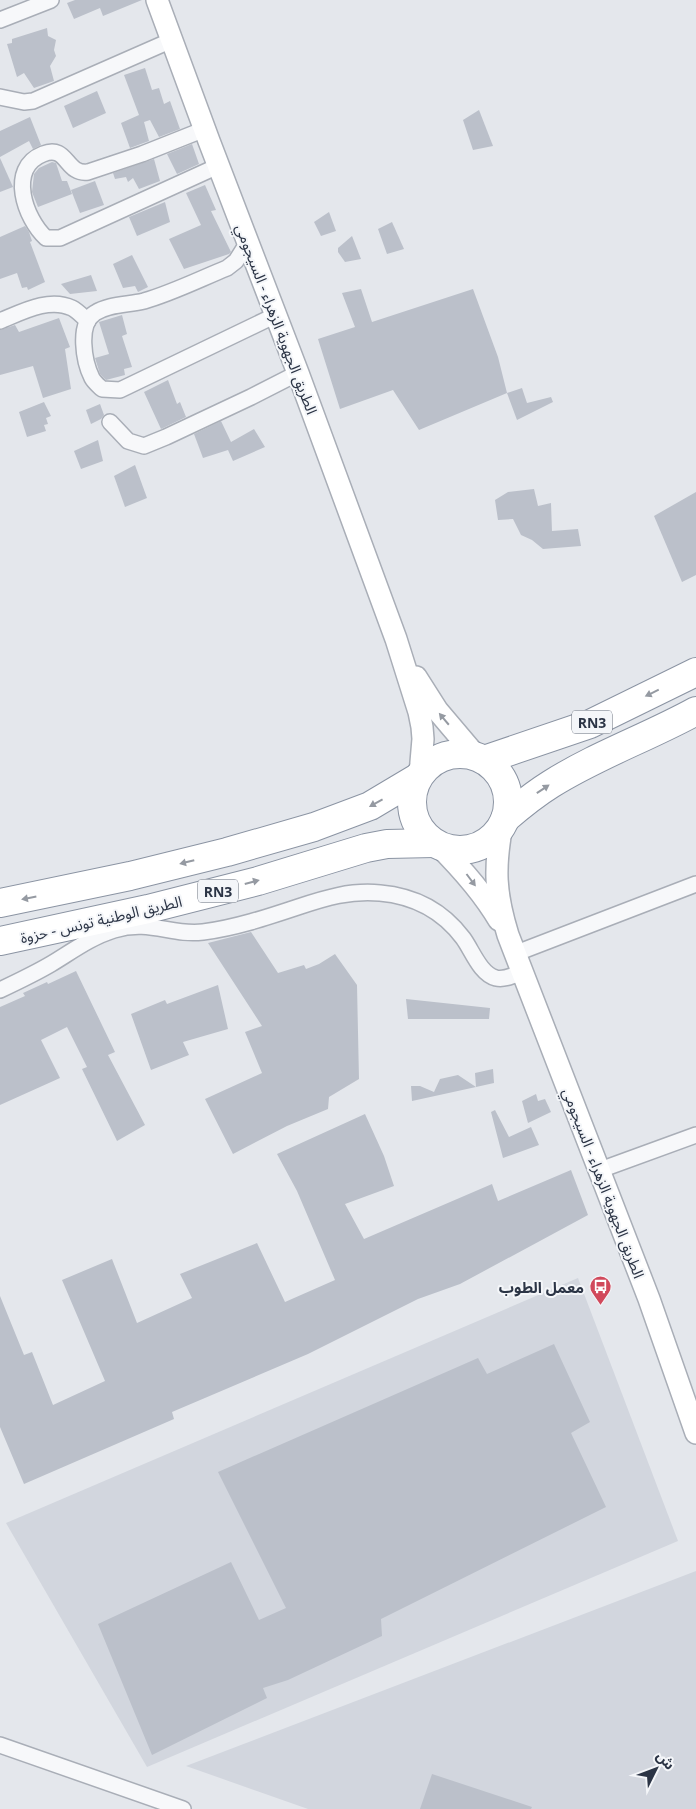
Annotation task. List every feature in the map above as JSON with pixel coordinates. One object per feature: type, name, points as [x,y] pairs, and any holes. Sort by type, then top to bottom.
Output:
[{"type":"highway","name":"RN3","points":[[0,903],[130,876],[228,852],[314,826],[370,806],[419,776],[431,763],[445,756],[460,754],[480,758],[590,724],[696,672]]},
{"type":"highway","name":"RN3","points":[[436,844],[452,850],[467,850],[481,845],[493,837],[503,822],[525,802],[552,783],[597,759],[696,712]]},
{"type":"highway","points":[[480,758],[497,771],[505,786],[508,802],[503,822]]},
{"type":"highway","points":[[419,776],[412,792],[415,821],[423,833],[436,844]]},
{"type":"highway","name":"الطريق الوطنية تونس - حزوة","points":[[0,941],[165,905],[258,881],[366,848],[387,844],[436,844]]},
{"type":"main road","name":"الطريق الجهوية الزهراء - السيجومي","points":[[157,0],[396,639],[422,727],[423,739],[419,776]]},
{"type":"main road","name":"الطريق الجهوية الزهراء - السيجومي","points":[[396,639],[423,690],[437,710],[480,758]]},
{"type":"main road","name":"الطريق الجهوية الزهراء - السيجومي","points":[[503,822],[497,852],[496,880],[500,908],[515,954],[649,1299],[696,1433]]},
{"type":"main road","name":"الطريق الجهوية الزهراء - السيجومي","points":[[436,844],[465,872],[488,902],[515,954]]},
{"type":"street","points":[[0,20],[51,0]]},
{"type":"street","points":[[0,97],[24,102],[32,101],[172,40]]},
{"type":"street","points":[[204,129],[142,154],[88,172],[81,173],[72,169],[62,155],[52,152],[44,153],[33,160],[26,168],[22,177],[22,190],[28,209],[38,231],[46,238],[60,238],[218,166]]},
{"type":"street","points":[[248,242],[236,261],[227,268],[144,300],[106,308],[94,313],[88,321],[84,333],[88,368],[93,380],[102,389],[120,390],[276,314]]},
{"type":"street","points":[[0,321],[45,304],[59,304],[73,309],[88,321]]},
{"type":"street","points":[[110,422],[128,441],[144,446],[166,438],[298,373]]},
{"type":"street","points":[[0,990],[26,979],[94,938],[120,928],[144,925],[188,932],[205,932],[262,918],[336,895],[358,892],[401,896],[422,903],[438,912],[450,922],[463,938],[484,970],[490,976],[503,978],[515,954],[696,884]]},
{"type":"street","points":[[600,1170],[696,1135]]},
{"type":"street","points":[[0,1746],[183,1809]]},
{"type":"shaded area","points":[[578,1278],[678,1541],[147,1767],[6,1523]]},
{"type":"shaded area","points":[[696,1571],[696,1809],[308,1809],[186,1766]]},
{"type":"building","points":[[75,0],[142,0],[103,16],[100,8],[74,19],[67,3]]},
{"type":"building","points":[[47,28],[48,36],[56,40],[54,50],[56,56],[50,66],[54,81],[34,88],[24,73],[17,77],[7,44],[12,43],[12,39]]},
{"type":"building","points":[[145,68],[152,90],[159,88],[164,104],[170,101],[180,129],[159,137],[150,120],[144,122],[149,141],[130,148],[121,123],[139,115],[124,75]]},
{"type":"building","points":[[97,91],[106,113],[73,128],[64,106]]},
{"type":"building","points":[[479,110],[493,146],[473,150],[463,120]]},
{"type":"building","points":[[30,117],[41,145],[33,149],[29,141],[0,157],[0,131]]},
{"type":"building","points":[[192,144],[199,164],[177,174],[167,154]]},
{"type":"building","points":[[0,158],[13,187],[0,192]]},
{"type":"building","points":[[154,159],[160,181],[139,189],[133,178],[128,182],[126,177],[115,179],[113,173]]},
{"type":"building","points":[[52,162],[56,163],[62,181],[67,181],[72,194],[38,207],[32,192],[34,174],[39,168]]},
{"type":"building","points":[[95,181],[104,205],[80,213],[71,190]]},
{"type":"building","points":[[205,185],[216,210],[211,211],[231,252],[184,269],[169,239],[201,225],[186,193]]},
{"type":"building","points":[[165,202],[170,222],[137,236],[129,217]]},
{"type":"building","points":[[329,212],[336,231],[321,236],[314,222]]},
{"type":"building","points":[[392,222],[404,249],[387,254],[378,229]]},
{"type":"building","points":[[25,226],[29,232],[32,241],[30,242],[45,282],[28,290],[27,287],[22,288],[17,273],[0,279],[0,237]]},
{"type":"building","points":[[352,236],[361,259],[345,262],[338,252],[338,248]]},
{"type":"building","points":[[132,255],[148,287],[138,292],[135,286],[123,288],[113,264]]},
{"type":"building","points":[[91,275],[97,291],[70,294],[61,284]]},
{"type":"building","points":[[361,289],[372,322],[473,289],[498,357],[507,393],[419,430],[393,390],[340,409],[318,339],[355,327],[342,293]]},
{"type":"building","points":[[122,315],[127,334],[122,336],[132,367],[124,369],[125,375],[106,380],[100,374],[95,358],[109,354],[99,322]]},
{"type":"building","points":[[59,318],[70,347],[65,349],[71,389],[43,398],[33,366],[0,375],[0,330],[15,325],[19,332]]},
{"type":"building","points":[[168,380],[177,404],[180,402],[186,417],[161,429],[144,392]]},
{"type":"building","points":[[522,388],[527,403],[551,397],[553,402],[517,420],[507,393]]},
{"type":"building","points":[[44,402],[51,416],[46,418],[48,424],[44,425],[46,431],[27,437],[19,412]]},
{"type":"building","points":[[100,404],[104,415],[101,419],[91,424],[86,410]]},
{"type":"building","points":[[221,421],[231,442],[254,429],[265,447],[233,461],[228,450],[203,458],[194,434]]},
{"type":"building","points":[[98,440],[103,461],[81,469],[74,451]]},
{"type":"building","points":[[135,465],[147,498],[125,507],[114,476]]},
{"type":"building","points":[[534,489],[538,506],[551,503],[552,531],[578,529],[581,546],[543,549],[532,540],[521,535],[513,519],[498,520],[495,500],[508,492]]},
{"type":"building","points":[[696,492],[696,575],[682,582],[654,516]]},
{"type":"building","points":[[251,932],[278,973],[304,965],[306,969],[319,964],[335,954],[357,985],[359,1079],[329,1097],[328,1109],[287,1126],[233,1154],[205,1099],[262,1073],[245,1032],[262,1026],[208,943]]},
{"type":"building","points":[[76,971],[115,1052],[108,1055],[145,1125],[117,1141],[82,1069],[87,1067],[67,1027],[41,1040],[60,1078],[0,1105],[0,1007],[25,996],[23,993]]},
{"type":"building","points":[[218,985],[228,1029],[183,1042],[189,1055],[151,1070],[131,1014],[165,1000],[167,1004]]},
{"type":"building","points":[[406,999],[490,1008],[489,1019],[408,1019]]},
{"type":"building","points":[[493,1069],[494,1083],[476,1087],[475,1073]]},
{"type":"building","points":[[458,1075],[476,1087],[412,1101],[411,1086],[420,1086],[434,1092],[440,1079]]},
{"type":"building","points":[[536,1094],[538,1101],[545,1099],[551,1112],[528,1123],[522,1101]]},
{"type":"building","points":[[495,1110],[509,1137],[531,1127],[539,1145],[503,1158],[491,1112]]},
{"type":"building","points":[[365,1114],[384,1156],[394,1186],[345,1204],[364,1239],[492,1184],[498,1201],[571,1170],[588,1215],[460,1284],[418,1299],[308,1354],[172,1412],[174,1419],[24,1484],[0,1427],[0,1296],[24,1355],[32,1352],[53,1405],[105,1381],[62,1280],[112,1259],[137,1323],[192,1298],[180,1274],[257,1243],[285,1302],[335,1280],[297,1191],[277,1154]]},
{"type":"building","points":[[554,1344],[590,1422],[571,1433],[606,1507],[381,1619],[382,1636],[288,1680],[263,1688],[267,1698],[152,1755],[98,1624],[231,1562],[259,1620],[286,1608],[218,1472],[478,1358],[487,1374]]},
{"type":"building","points":[[432,1774],[532,1807],[531,1809],[420,1809]]},
{"type":"place","name":"معمل الطوب","points":[[600,1306]]}]
